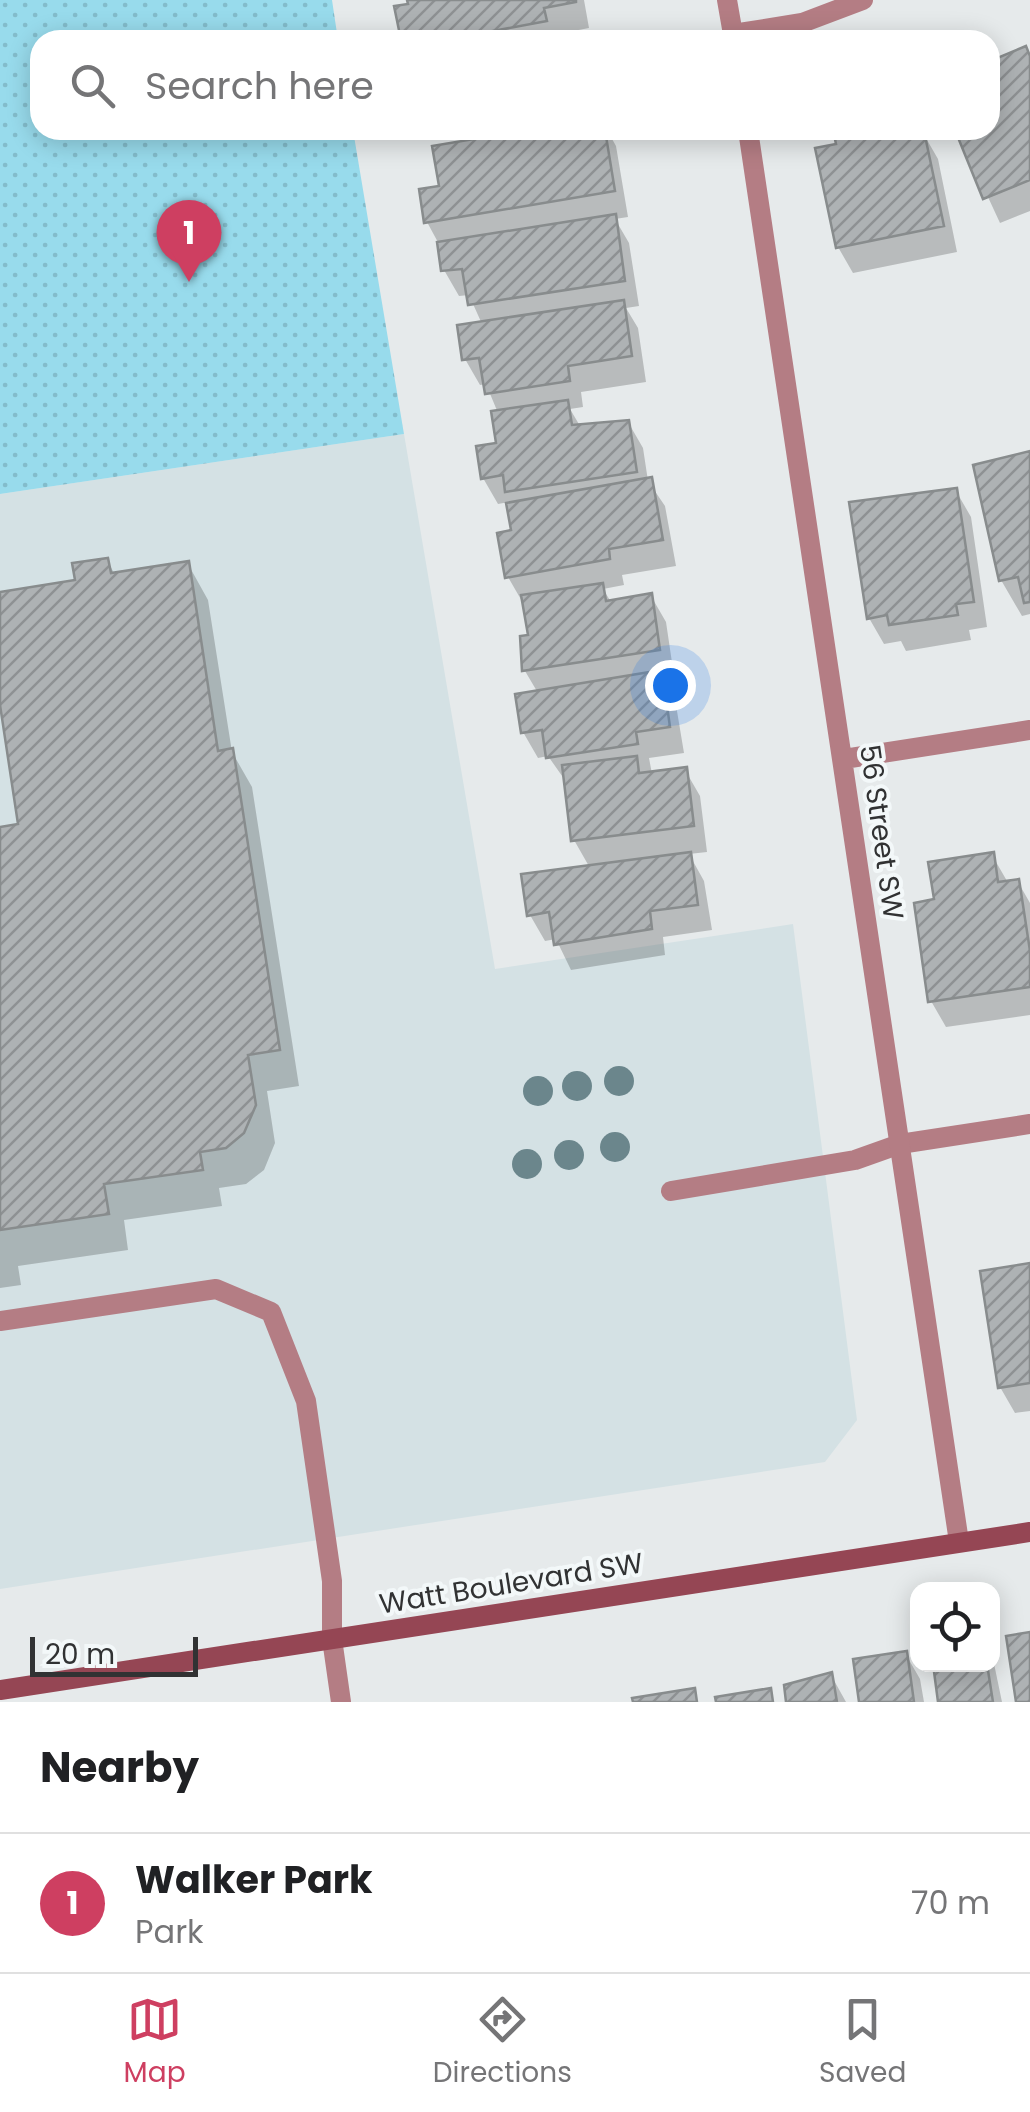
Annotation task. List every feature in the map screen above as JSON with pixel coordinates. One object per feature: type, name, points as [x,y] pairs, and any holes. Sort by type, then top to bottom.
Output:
[{"type":"street","points":[[727,0],[732,30]]},
{"type":"street","points":[[765,30],[802,22],[863,0]]},
{"type":"street","name":"56 Street SW","points":[[750,140],[959,1542]]},
{"type":"street","points":[[844,759],[1030,730]]},
{"type":"street","points":[[671,1191],[855,1160],[900,1144],[1030,1124]]},
{"type":"street","points":[[0,1321],[216,1288],[270,1312],[306,1400],[332,1581],[332,1639],[341,1702]]},
{"type":"street","name":"Watt Boulevard SW","points":[[0,1690],[1030,1532]]},
{"type":"shaded area","points":[[0,0],[332,0],[336,30],[30,30],[30,140],[355,140],[404,434],[0,494]]},
{"type":"shaded area","points":[[404,434],[495,969],[793,924],[857,1420],[825,1462],[0,1589],[0,494]]},
{"type":"building","points":[[407,0],[576,0],[544,8],[547,21],[499,30],[399,30],[394,6],[408,4]]},
{"type":"building","points":[[1026,46],[1030,56],[1030,180],[983,199],[959,140],[1000,140],[1000,57]]},
{"type":"building","points":[[468,140],[607,140],[615,191],[424,223],[419,189],[439,186],[432,146]]},
{"type":"building","points":[[835,140],[926,140],[944,226],[836,248],[815,148],[836,144]]},
{"type":"building","points":[[616,214],[625,281],[468,305],[462,269],[441,271],[437,242]]},
{"type":"building","points":[[624,300],[632,356],[568,366],[570,381],[485,394],[479,358],[462,360],[457,325]]},
{"type":"building","points":[[568,400],[572,425],[629,420],[637,472],[505,492],[503,475],[481,479],[476,446],[496,443],[491,411]]},
{"type":"building","points":[[1030,451],[1030,602],[1024,603],[1018,577],[999,581],[973,465]]},
{"type":"building","points":[[652,477],[663,540],[609,549],[610,559],[505,578],[497,533],[511,530],[506,503]]},
{"type":"building","points":[[957,488],[974,602],[956,604],[958,615],[889,625],[887,615],[867,619],[849,502]]},
{"type":"building","points":[[108,558],[111,573],[189,561],[218,751],[233,748],[280,1050],[248,1055],[256,1105],[244,1133],[226,1148],[200,1152],[203,1170],[104,1184],[109,1214],[0,1230],[0,827],[18,824],[0,705],[0,592],[75,580],[72,563]]},
{"type":"building","points":[[603,583],[606,601],[652,593],[660,650],[522,671],[520,636],[528,635],[521,595]]},
{"type":"building","points":[[662,670],[670,727],[636,732],[638,744],[546,758],[542,730],[521,733],[515,694]]},
{"type":"building","points":[[637,756],[639,773],[687,767],[694,826],[571,841],[562,765]]},
{"type":"building","points":[[691,852],[698,905],[650,911],[652,929],[554,945],[549,912],[527,916],[521,874]]},
{"type":"building","points":[[994,852],[998,882],[1019,879],[1030,951],[1030,987],[928,1002],[914,903],[934,899],[928,862]]},
{"type":"building","points":[[1030,1263],[1030,1383],[998,1388],[980,1271]]},
{"type":"building","points":[[1030,1632],[1030,1702],[1016,1702],[1006,1636]]},
{"type":"building","points":[[907,1651],[914,1702],[859,1702],[853,1659]]},
{"type":"building","points":[[832,1672],[837,1702],[786,1702],[784,1685]]},
{"type":"building","points":[[934,1672],[988,1672],[993,1702],[938,1702]]},
{"type":"building","points":[[695,1688],[697,1702],[633,1702],[632,1698]]},
{"type":"building","points":[[771,1688],[773,1702],[716,1702],[715,1697]]},
{"type":"place","name":"Walker Park","points":[[189,282]]}]
